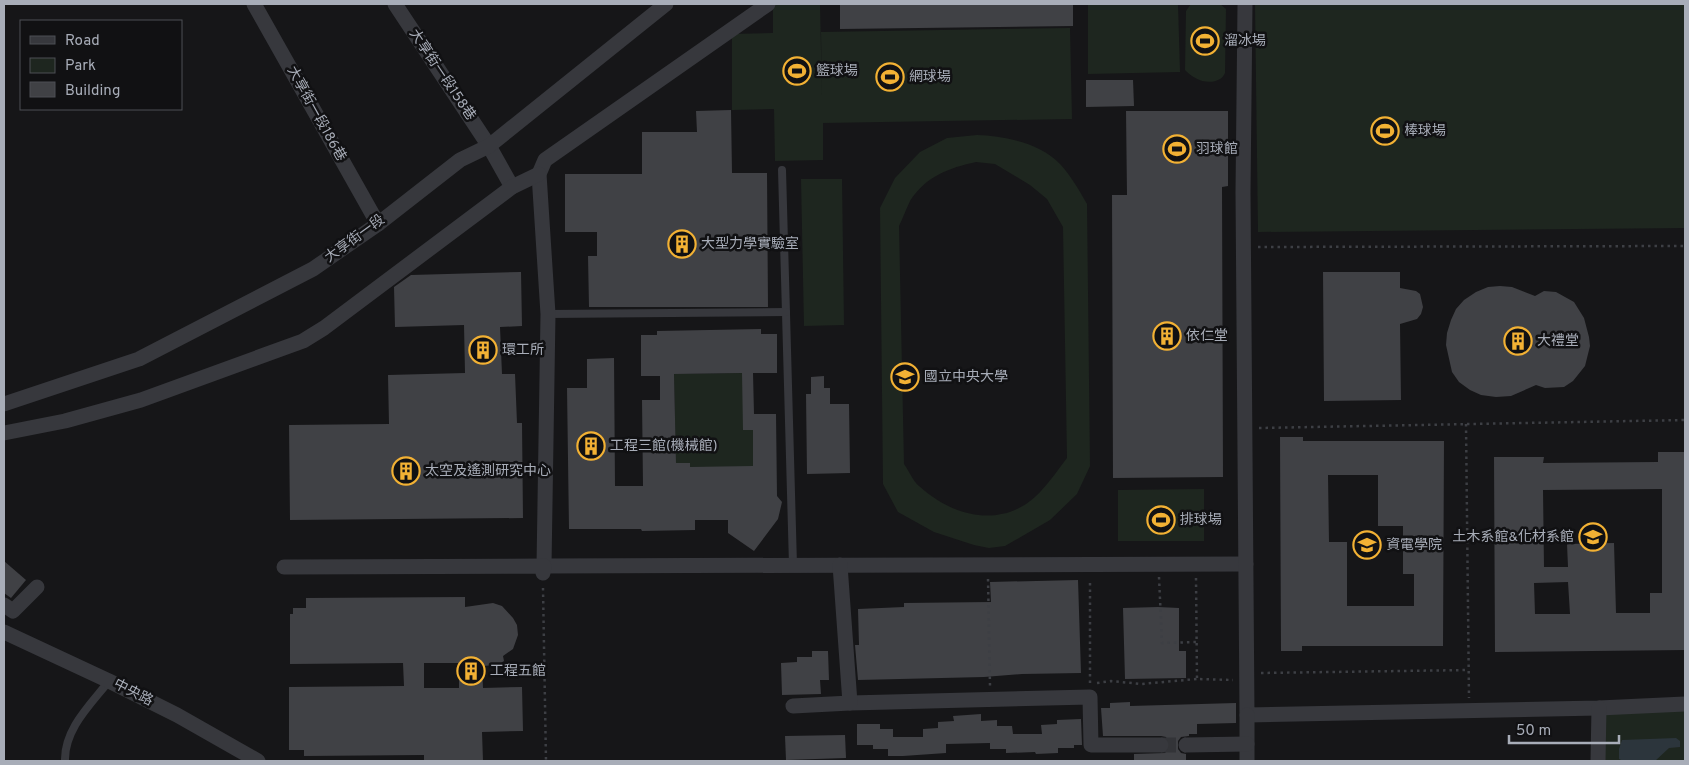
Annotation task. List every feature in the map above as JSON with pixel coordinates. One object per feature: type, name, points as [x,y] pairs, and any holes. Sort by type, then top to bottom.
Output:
[{"type":"street","name":"大享街一段186巷","points":[[254,4],[378,224]]},
{"type":"street","name":"大享街一段158巷","points":[[395,4],[489,146],[512,187]]},
{"type":"street","name":"大享街一段","points":[[4,404],[139,360],[313,269],[378,224],[460,160],[489,146],[666,4]]},
{"type":"street","points":[[544,569],[548,314],[539,174],[545,160],[768,4]]},
{"type":"street","points":[[1245,4],[1243,192],[1247,761]]},
{"type":"street","points":[[4,433],[65,421],[141,400],[303,341],[324,328],[512,187],[539,174]]},
{"type":"street","points":[[284,567],[544,569],[793,565],[1246,564]]},
{"type":"street","points":[[840,565],[850,703]]},
{"type":"street","points":[[4,605],[13,611],[37,587]]},
{"type":"street","name":"中央路","points":[[4,632],[177,715],[258,761]]},
{"type":"street","points":[[793,706],[1090,697],[1091,745],[1161,745]]},
{"type":"street","points":[[1247,714],[1598,708],[1685,704]]},
{"type":"street","points":[[1598,708],[1598,761]]},
{"type":"street","points":[[1186,745],[1247,744]]},
{"type":"lane","points":[[782,170],[793,565]]},
{"type":"lane","points":[[548,314],[786,312]]},
{"type":"lane","points":[[65,761],[65,753],[76,723],[109,681]]},
{"type":"path","points":[[1244,247],[1685,246]]},
{"type":"path","points":[[1245,428],[1685,420]]},
{"type":"path","points":[[1466,424],[1469,709]]},
{"type":"path","points":[[1090,564],[1090,685],[1111,681],[1141,684],[1197,679],[1469,670]]},
{"type":"path","points":[[1159,564],[1162,643],[1197,642]]},
{"type":"path","points":[[1196,564],[1197,679]]},
{"type":"path","points":[[987,565],[991,700]]},
{"type":"path","points":[[544,569],[546,761]]},
{"type":"green space","points":[[773,4],[820,4],[822,98],[821,32],[1070,28],[1072,119],[823,123],[823,160],[775,161],[774,109],[732,110],[732,34],[773,33]]},
{"type":"green space","points":[[1088,4],[1178,4],[1180,72],[1088,74]]},
{"type":"green space","name":"溜冰場","points":[[1191,4],[1220,4],[1226,9],[1225,73],[1221,79],[1206,82],[1192,76],[1185,70],[1186,11]]},
{"type":"green space","points":[[1255,4],[1685,4],[1685,228],[1258,232]]},
{"type":"green space","points":[[977,135],[988,136],[1022,142],[1043,151],[1060,164],[1087,204],[1090,466],[1077,494],[1050,520],[1005,546],[989,548],[934,532],[898,512],[883,484],[880,208],[895,178],[920,152],[947,138]],"holes":[[[976,162],[995,164],[1030,185],[1047,199],[1063,227],[1067,458],[1035,497],[1021,507],[1006,513],[976,515],[946,505],[932,496],[917,484],[904,464],[899,226],[916,192],[931,179],[947,170]]]},
{"type":"green space","points":[[801,179],[842,179],[844,325],[804,326]]},
{"type":"green space","points":[[742,373],[753,430],[753,475],[690,467],[690,463],[683,463],[676,471],[674,374]]},
{"type":"green space","name":"排球場","points":[[1204,489],[1204,541],[1118,541],[1118,490]]},
{"type":"green space","points":[[1685,705],[1685,761],[1598,761],[1599,708]]},
{"type":"shaded area","points":[[1676,738],[1680,741],[1680,747],[1669,748],[1655,761],[1623,761],[1619,759],[1619,749],[1622,740]]},
{"type":"building","points":[[840,4],[1073,4],[1073,26],[840,29]]},
{"type":"building","points":[[1086,80],[1133,80],[1134,106],[1086,107]]},
{"type":"building","name":"大型力學實驗室","points":[[731,110],[732,173],[767,173],[768,307],[589,307],[588,256],[597,256],[597,232],[565,232],[565,174],[642,174],[642,132],[697,132],[696,111]]},
{"type":"building","name":"依仁堂","points":[[1126,111],[1228,111],[1228,186],[1222,187],[1223,477],[1113,478],[1112,195],[1127,195]]},
{"type":"building","name":"太空及遙測研究中心","points":[[521,272],[522,326],[500,327],[502,374],[515,374],[517,423],[522,423],[523,518],[290,520],[289,425],[389,424],[388,375],[465,373],[464,325],[395,327],[394,287],[411,275]]},
{"type":"building","points":[[1323,272],[1400,272],[1400,288],[1416,291],[1420,294],[1423,307],[1421,314],[1417,319],[1400,324],[1401,400],[1324,401]]},
{"type":"building","name":"大禮堂","points":[[1488,287],[1512,287],[1535,296],[1544,291],[1556,292],[1574,302],[1584,318],[1590,346],[1585,366],[1573,381],[1564,387],[1545,388],[1536,385],[1511,396],[1496,397],[1481,395],[1459,382],[1452,372],[1446,345],[1451,320],[1456,309],[1464,300]]},
{"type":"building","name":"工程三館(機械館)","points":[[761,329],[761,334],[777,334],[777,373],[753,373],[754,414],[776,414],[777,496],[782,502],[778,519],[754,551],[728,533],[728,520],[695,520],[695,530],[569,529],[567,388],[587,388],[587,359],[614,358],[615,486],[643,486],[642,400],[660,400],[660,376],[641,376],[641,335],[657,335],[657,331]],"holes":[[[742,373],[743,430],[753,430],[753,466],[690,467],[690,463],[676,463],[674,374]]]},
{"type":"building","points":[[824,376],[824,388],[830,388],[830,404],[849,404],[850,473],[807,474],[806,394],[811,394],[811,377]]},
{"type":"building","points":[[1280,437],[1303,437],[1303,441],[1444,441],[1443,646],[1302,646],[1302,651],[1281,651]],"holes":[[[1328,475],[1378,475],[1378,526],[1403,526],[1403,574],[1414,574],[1414,606],[1347,606],[1347,542],[1329,542]]]},
{"type":"building","points":[[1658,452],[1685,452],[1685,650],[1495,652],[1494,457],[1544,457],[1543,463],[1658,462]],"holes":[[[1662,489],[1662,593],[1650,593],[1650,613],[1616,613],[1614,543],[1567,544],[1568,567],[1544,567],[1543,490]],[[1568,582],[1570,614],[1535,614],[1534,583]]]},
{"type":"building","points":[[4,561],[26,580],[11,598],[4,593]]},
{"type":"building","points":[[1078,580],[1081,673],[858,680],[855,645],[859,645],[858,609],[904,607],[904,603],[991,602],[990,582]]},
{"type":"building","name":"工程五館","points":[[465,597],[465,607],[493,603],[502,606],[517,625],[518,635],[513,649],[503,656],[504,661],[498,665],[482,666],[483,688],[522,687],[523,731],[482,732],[483,761],[424,761],[424,755],[304,756],[304,750],[289,750],[289,687],[404,686],[403,663],[290,664],[290,614],[293,614],[293,608],[306,608],[306,598]],"holes":[[[424,663],[459,663],[459,688],[424,688]]]},
{"type":"building","points":[[1123,608],[1179,608],[1179,651],[1186,651],[1186,678],[1125,679]]},
{"type":"building","points":[[812,651],[828,651],[829,680],[820,680],[821,694],[782,695],[781,663],[797,662],[797,657],[812,657]]},
{"type":"building","points":[[1130,702],[1130,706],[1236,703],[1236,723],[1197,724],[1197,734],[1189,734],[1189,736],[1181,737],[1178,741],[1178,749],[1181,753],[1186,754],[1186,761],[1134,761],[1134,754],[1165,753],[1170,745],[1166,737],[1161,736],[1103,736],[1101,708],[1110,708],[1110,703]]},
{"type":"building","points":[[981,714],[981,721],[997,720],[997,726],[1012,726],[1013,734],[1042,734],[1041,725],[1057,724],[1057,720],[1081,719],[1082,745],[1074,745],[1074,748],[1058,748],[1058,753],[1036,754],[1035,752],[1006,753],[1006,749],[990,749],[990,743],[946,744],[946,753],[888,756],[888,749],[873,749],[873,745],[857,745],[857,724],[880,724],[880,729],[893,729],[893,737],[923,737],[923,729],[938,728],[938,722],[954,721],[953,716]]},
{"type":"building","points":[[845,735],[846,758],[786,760],[785,736]]},
{"type":"tunnel","points":[[1161,745],[1186,745]]},
{"type":"place","name":"溜冰場","points":[[1205,41]]},
{"type":"place","name":"籃球場","points":[[797,71]]},
{"type":"place","name":"網球場","points":[[890,77]]},
{"type":"place","name":"棒球場","points":[[1385,131]]},
{"type":"place","name":"羽球館","points":[[1177,149]]},
{"type":"place","name":"大型力學實驗室","points":[[682,244]]},
{"type":"place","name":"依仁堂","points":[[1167,336]]},
{"type":"place","name":"大禮堂","points":[[1518,341]]},
{"type":"place","name":"環工所","points":[[483,350]]},
{"type":"place","name":"國立中央大學","points":[[905,377]]},
{"type":"place","name":"工程三館(機械館)","points":[[591,446]]},
{"type":"place","name":"太空及遙測研究中心","points":[[406,471]]},
{"type":"place","name":"排球場","points":[[1161,520]]},
{"type":"place","name":"土木系館&化材系館","points":[[1593,537]]},
{"type":"place","name":"資電學院","points":[[1367,545]]},
{"type":"place","name":"工程五館","points":[[471,671]]}]
